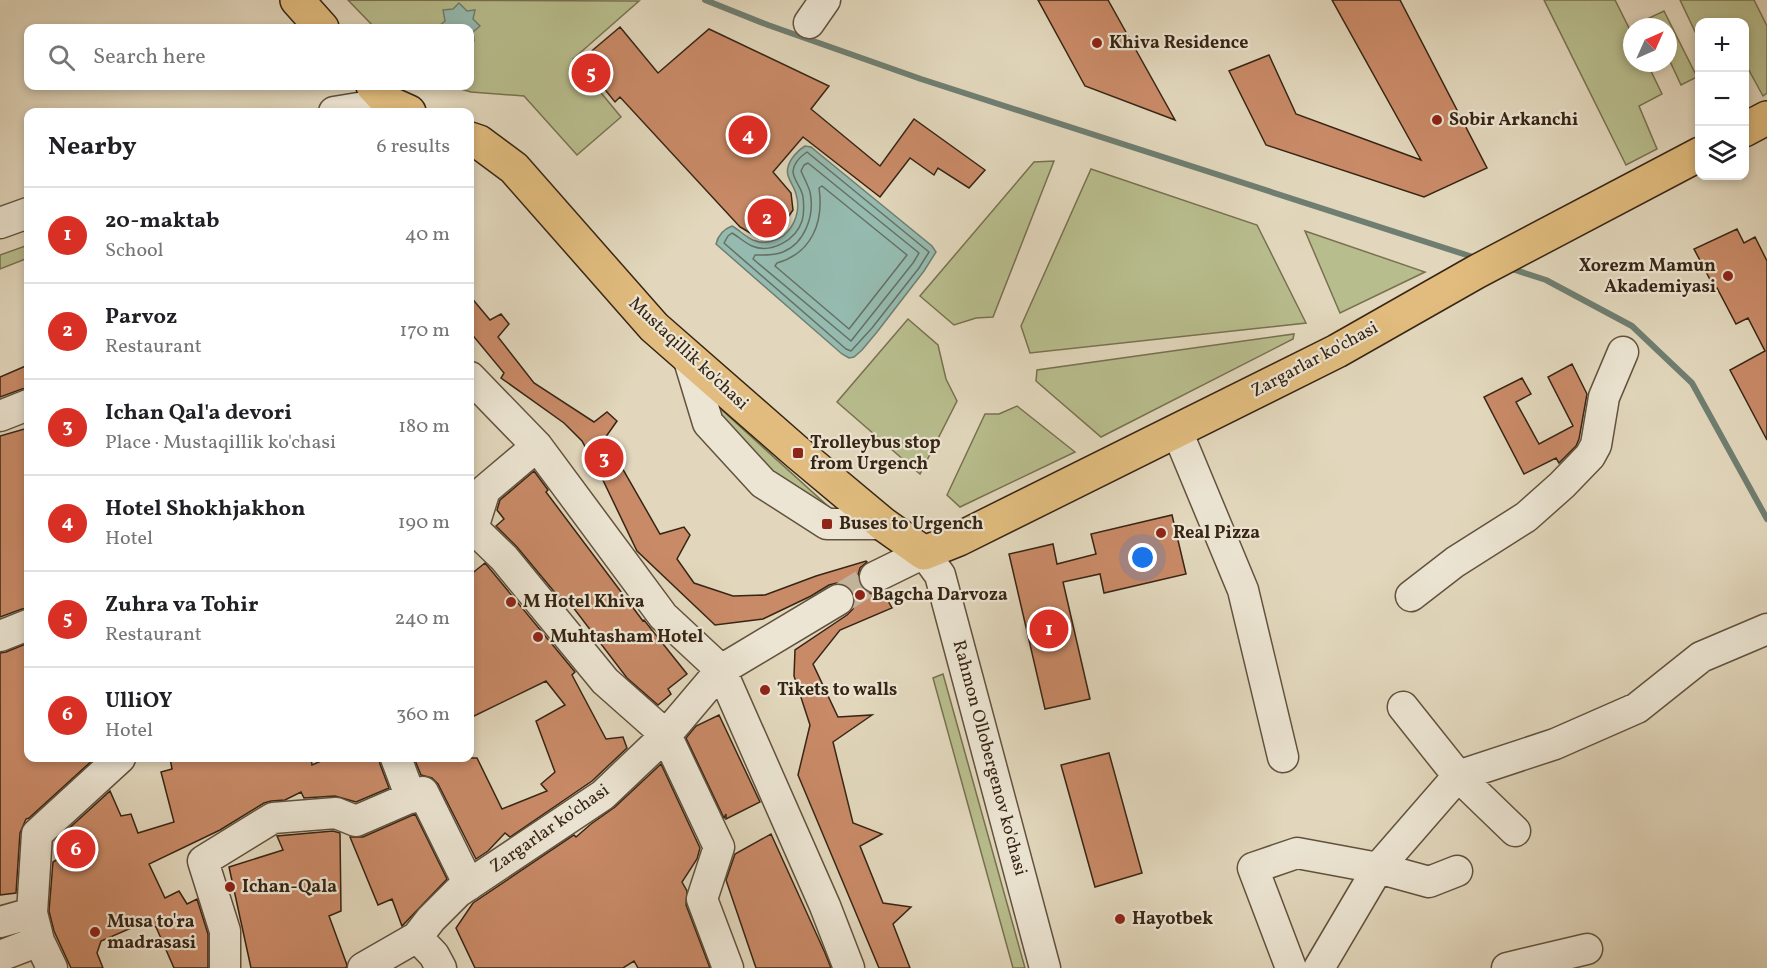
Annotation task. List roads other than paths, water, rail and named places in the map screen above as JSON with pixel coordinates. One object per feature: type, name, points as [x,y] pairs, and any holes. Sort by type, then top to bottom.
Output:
[{"type":"main road","points":[[297,0],[318,24]]},
{"type":"main road","points":[[1749,127],[1767,118]]},
{"type":"main road","name":"Mustaqillik ko'chasi","points":[[474,140],[514,168],[654,327],[798,453],[883,524],[924,553]]},
{"type":"main road","name":"Zargarlar ko'chasi","points":[[924,553],[959,540],[1337,351],[1521,247],[1695,157]]},
{"type":"street","points":[[353,108],[390,100]]},
{"type":"street","points":[[0,223],[24,214]]},
{"type":"street","points":[[1412,596],[1455,562],[1526,517],[1590,456],[1596,445],[1604,397],[1623,351]]},
{"type":"street","points":[[688,357],[708,423],[763,483],[827,524],[883,524]]},
{"type":"street","points":[[474,381],[537,446],[663,616],[721,670],[825,906],[849,968]]},
{"type":"street","points":[[0,416],[24,407]]},
{"type":"street","points":[[1178,431],[1243,590],[1283,757]]},
{"type":"street","points":[[474,522],[485,490],[537,446]]},
{"type":"street","points":[[474,533],[504,558],[605,681],[666,735],[719,847],[702,899],[728,968]]},
{"type":"street","points":[[875,578],[924,553]]},
{"type":"street","name":"Rahmon Ollobergenov ko'chasi","points":[[924,553],[940,575],[1045,968]]},
{"type":"street","name":"Zargarlar ko'chasi","points":[[363,968],[417,937],[458,892],[603,795],[666,735],[721,670],[838,600]]},
{"type":"street","points":[[0,636],[24,627]]},
{"type":"street","points":[[1318,968],[1378,868],[1458,776],[1555,744],[1637,708],[1701,657],[1767,629]]},
{"type":"street","points":[[1403,707],[1458,776],[1515,831]]},
{"type":"street","points":[[52,968],[36,927],[37,834],[116,762]]},
{"type":"street","points":[[398,762],[411,798]]},
{"type":"street","points":[[225,968],[225,931],[202,861],[273,818],[336,813],[356,822],[423,792],[469,885]]},
{"type":"street","points":[[1291,968],[1253,868],[1297,853],[1378,868],[1429,882],[1457,871]]},
{"type":"street","points":[[0,922],[36,927]]},
{"type":"street","points":[[0,956],[36,927]]},
{"type":"street","points":[[417,937],[434,955],[441,968]]},
{"type":"street","points":[[1507,968],[1587,949]]},
{"type":"water","points":[[459,3],[467,11],[475,10],[473,19],[480,26],[474,31],[474,24],[441,24],[445,21],[443,10],[453,9]]},
{"type":"water","points":[[805,146],[811,147],[932,246],[936,252],[877,332],[854,357],[849,358],[842,354],[716,244],[722,233],[732,226],[759,242],[773,241],[787,232],[794,223],[798,206],[788,167],[795,155]]},
{"type":"waterway","points":[[705,0],[768,25],[921,79],[1476,258]]},
{"type":"waterway","points":[[1509,268],[1546,280],[1632,326],[1692,383],[1767,519]]},
{"type":"tunnel","points":[[838,600],[875,577]]},
{"type":"place","name":"Khiva Residence","points":[[1097,43]]},
{"type":"place","name":"Zuhra va Tohir","points":[[591,73]]},
{"type":"place","name":"Sobir Arkanchi","points":[[1437,120]]},
{"type":"place","name":"Hotel Shokhjakhon","points":[[748,135]]},
{"type":"place","name":"Parvoz","points":[[767,218]]},
{"type":"place","name":"Xorezm Mamun Akademiyasi","points":[[1728,276]]},
{"type":"place","name":"Trolleybus stop from Urgench","points":[[798,453]]},
{"type":"place","name":"Ichan Qal'a devori","points":[[604,458]]},
{"type":"place","name":"Buses to Urgench","points":[[827,524]]},
{"type":"place","name":"Real Pizza","points":[[1161,533]]},
{"type":"place","name":"Bagcha Darvoza","points":[[860,595]]},
{"type":"place","name":"M Hotel Khiva","points":[[511,602]]},
{"type":"place","name":"20-maktab","points":[[1049,629]]},
{"type":"place","name":"Muhtasham Hotel","points":[[538,637]]},
{"type":"place","name":"Tikets to walls","points":[[765,690]]},
{"type":"place","name":"UlliOY","points":[[76,849]]},
{"type":"place","name":"Ichan-Qala","points":[[230,887]]},
{"type":"place","name":"Hayotbek","points":[[1120,919]]},
{"type":"place","name":"Musa to'ra madrasasi","points":[[95,932]]}]
